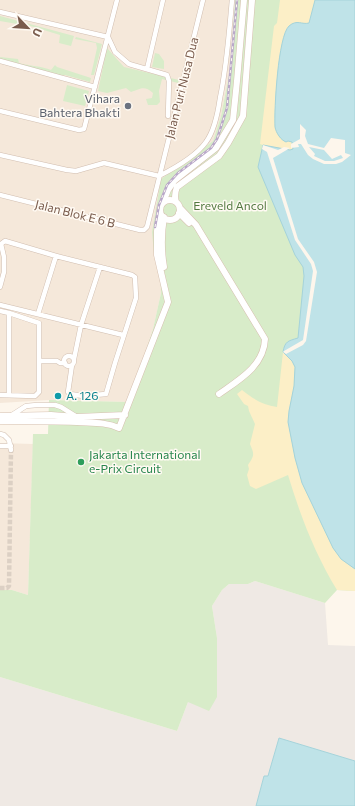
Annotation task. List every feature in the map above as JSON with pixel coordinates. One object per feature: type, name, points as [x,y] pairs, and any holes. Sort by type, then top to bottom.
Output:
[{"type":"street","points":[[0,111],[79,130],[84,129],[117,0]]},
{"type":"street","points":[[147,69],[163,0]]},
{"type":"street","name":"Jalan Puri Nusa Dua","points":[[148,224],[203,0]]},
{"type":"street","points":[[0,155],[67,170],[76,171],[104,163],[159,176],[180,165],[203,146],[211,132],[217,113],[225,73],[232,0]]},
{"type":"street","points":[[167,293],[158,255],[156,231],[160,211],[168,190],[174,181],[216,148],[232,120],[244,0]]},
{"type":"street","points":[[218,394],[254,368],[262,354],[265,346],[265,339],[196,225],[179,210],[174,197],[177,187],[219,156],[243,116],[252,0]]},
{"type":"street","points":[[0,12],[108,38],[115,52],[122,60],[135,67],[164,73],[168,76],[168,116]]},
{"type":"street","points":[[0,61],[95,87]]},
{"type":"street","points":[[238,69],[246,70]]},
{"type":"street","name":"Jalan Blok E 6 B","points":[[0,195],[140,230],[144,230],[148,224]]},
{"type":"street","points":[[163,202],[169,200],[176,202]]},
{"type":"street","points":[[164,218],[171,220],[176,218],[179,210]]},
{"type":"street","points":[[0,416],[51,415],[77,417],[98,420],[119,428],[168,302],[161,232],[164,218],[160,211]]},
{"type":"street","points":[[0,287],[4,272],[4,257],[1,244],[4,241],[10,241],[56,256],[100,267],[132,275],[136,278],[136,298],[123,335],[106,394],[83,396],[71,395],[68,392],[72,365],[74,363],[81,325],[100,267]]},
{"type":"street","points":[[38,314],[56,256]]},
{"type":"street","points":[[0,305],[123,335]]},
{"type":"street","points":[[0,311],[39,323],[40,361],[39,392],[35,396],[0,395]]},
{"type":"street","points":[[8,395],[9,313]]},
{"type":"street","points":[[65,361],[69,356],[74,359]]},
{"type":"street","points":[[40,361],[57,361],[60,359],[65,361],[67,366],[72,365]]},
{"type":"street","points":[[11,416],[26,406],[38,405],[61,407],[77,417]]},
{"type":"street","points":[[0,421],[98,420],[125,415]]},
{"type":"street","points":[[0,434],[8,438],[11,448],[0,446]]},
{"type":"shaded area","points":[[0,0],[235,0],[230,70],[221,116],[213,141],[161,179],[161,293],[153,329],[129,402],[49,400],[0,403]]},
{"type":"shaded area","points":[[0,443],[33,444],[28,595],[12,590],[0,590]]},
{"type":"shaded area","points":[[255,581],[325,603],[328,645],[355,646],[355,761],[279,738],[268,776],[264,776],[256,806],[0,806],[0,677],[177,731],[188,702],[217,697],[217,638],[212,606],[222,590],[229,584],[248,584]]},
{"type":"green space","name":"Ereveld Ancol","points":[[235,0],[355,0],[355,591],[337,590],[325,603],[255,581],[248,584],[229,584],[222,590],[212,606],[217,638],[217,697],[209,711],[188,702],[177,731],[0,677],[0,590],[12,590],[28,595],[33,434],[48,434],[49,400],[129,402],[153,329],[161,293],[160,270],[154,254],[152,232],[161,179],[213,141],[221,116],[230,70]]},
{"type":"green space","points":[[0,16],[74,36],[71,46],[59,43],[60,35],[24,24],[0,21]]},
{"type":"green space","points":[[76,37],[102,44],[94,75],[91,75],[97,48],[96,43],[75,39]]},
{"type":"green space","points":[[107,48],[124,67],[179,80],[178,83],[162,79],[159,91],[160,102],[157,105],[148,105],[146,99],[152,98],[153,93],[145,88],[131,92],[126,88],[107,93],[98,91]]},
{"type":"green space","points":[[155,53],[159,54],[164,61],[164,69],[152,67]]},
{"type":"green space","points":[[0,57],[18,59],[19,63],[51,70],[55,65],[57,67],[91,78],[90,82],[0,60]]},
{"type":"green space","points":[[67,85],[89,91],[85,106],[63,101]]},
{"type":"sand","points":[[280,0],[315,0],[310,23],[294,23],[289,26],[285,33],[279,58],[275,105],[275,127],[277,134],[282,140],[292,142],[293,149],[290,150],[260,144],[274,26],[277,23]]},
{"type":"sand","points":[[283,352],[292,361],[295,367],[294,386],[288,422],[295,458],[302,483],[333,548],[341,559],[355,569],[355,591],[337,590],[309,534],[288,475],[256,489],[250,486],[247,475],[249,469],[248,465],[253,454],[250,444],[255,424],[248,406],[244,404],[237,394],[242,390],[258,401],[277,407]]},
{"type":"water","points":[[315,0],[355,0],[355,569],[341,559],[333,548],[302,483],[295,458],[288,422],[294,386],[295,367],[292,361],[283,352],[288,342],[298,338],[304,276],[303,267],[295,255],[258,167],[263,145],[290,150],[293,149],[292,142],[282,140],[275,127],[275,105],[279,58],[285,33],[289,26],[295,23],[309,23]]},
{"type":"water","points":[[279,738],[355,761],[355,806],[256,806],[264,776],[268,776]]},
{"type":"pier","points":[[300,124],[306,130],[305,136],[308,144],[324,148],[331,138],[345,140],[345,153],[351,155],[342,162],[336,164],[324,164],[308,155],[301,144],[298,144],[299,147],[291,148],[291,144],[300,139]],"holes":[[[309,147],[324,150],[332,159],[341,155],[343,158],[334,161],[325,161],[314,156],[315,154]]]},
{"type":"pier","points":[[263,145],[278,150],[284,147],[290,148],[273,158],[298,239],[314,262],[317,272],[306,341],[303,345],[286,354],[283,352],[303,340],[313,271],[311,264],[295,240],[267,152],[262,149]]},
{"type":"tunnel","points":[[0,588],[7,588],[9,586],[11,450]]},
{"type":"railway","points":[[155,227],[159,205],[167,185],[178,173],[211,148],[217,139],[227,108],[237,0]]},
{"type":"place","name":"Vihara Bahtera Bhakti","points":[[128,106]]},
{"type":"place","name":"A. 126","points":[[58,396]]},
{"type":"place","name":"Jakarta International e-Prix Circuit","points":[[81,462]]}]
